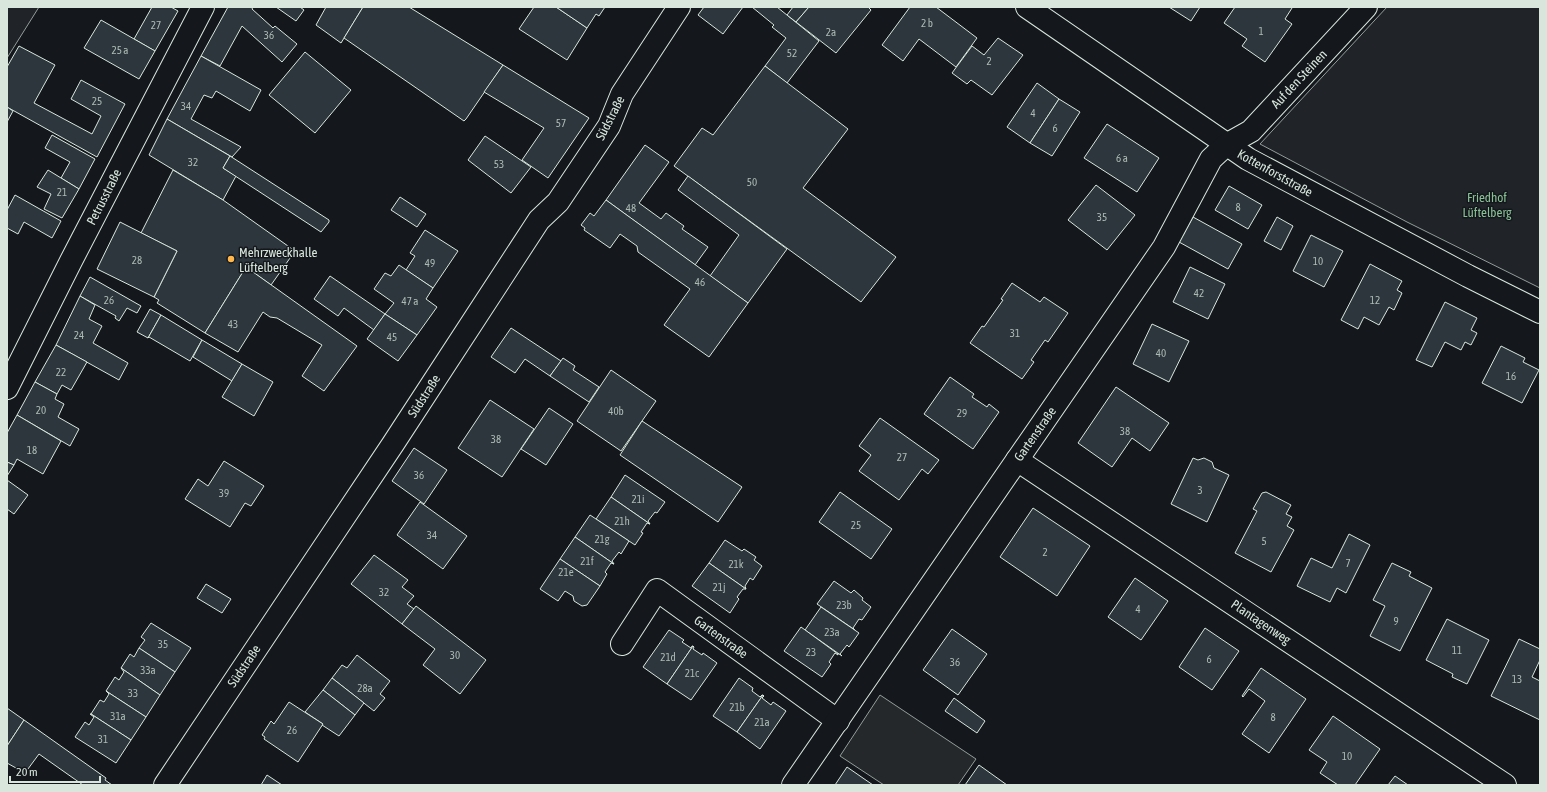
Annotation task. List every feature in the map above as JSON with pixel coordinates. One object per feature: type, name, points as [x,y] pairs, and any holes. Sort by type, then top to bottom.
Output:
[{"type":"street","name":"Petrusstraße","points":[[7,388],[67,268],[203,7]]},
{"type":"street","name":"Südstraße","points":[[165,785],[393,444],[539,220],[558,202],[609,126],[622,94],[679,7]]},
{"type":"street","name":"Kottenforststraße","points":[[1027,7],[1226,145],[1254,162],[1454,269],[1540,312]]},
{"type":"street","name":"Auf den Steinen","points":[[1226,145],[1250,132],[1366,7]]},
{"type":"street","name":"Gartenstraße","points":[[793,785],[1164,247],[1211,160],[1226,145]]},
{"type":"street","name":"Plantagenweg","points":[[1017,460],[1505,785]]},
{"type":"street","name":"Gartenstraße","points":[[622,644],[657,590],[838,721]]},
{"type":"green space","points":[[7,7],[39,7],[7,58]]},
{"type":"green space","name":"Friedhof Lüftelberg","points":[[1387,7],[1540,7],[1540,288],[1407,222],[1260,144]]},
{"type":"shaded area","points":[[880,695],[976,759],[958,785],[884,785],[840,756]]},
{"type":"building","points":[[152,7],[171,7],[178,11],[155,51],[134,39]]},
{"type":"building","points":[[228,7],[253,7],[252,9],[273,28],[275,26],[297,44],[282,62],[242,26],[220,66],[201,56]]},
{"type":"building","points":[[276,7],[300,7],[304,10],[296,21]]},
{"type":"building","points":[[326,7],[363,7],[341,43],[316,25]]},
{"type":"building","points":[[363,7],[409,7],[503,65],[464,121],[344,38]]},
{"type":"building","points":[[534,7],[556,7],[587,28],[567,60],[519,29]]},
{"type":"building","points":[[556,7],[605,7],[599,16],[596,14],[587,28]]},
{"type":"building","points":[[704,7],[743,7],[723,34],[698,15]]},
{"type":"building","points":[[752,7],[777,7],[819,41],[787,83],[765,66],[786,38],[772,27],[774,25]]},
{"type":"building","points":[[793,7],[809,7],[796,22],[787,15]]},
{"type":"building","points":[[809,7],[868,7],[871,10],[836,53],[796,22]]},
{"type":"building","points":[[910,7],[936,7],[977,38],[956,67],[919,39],[903,61],[882,45]]},
{"type":"building","points":[[1169,7],[1200,7],[1191,21]]},
{"type":"building","points":[[1235,7],[1292,8],[1285,19],[1292,24],[1265,62],[1242,46],[1247,39],[1224,23]]},
{"type":"building","points":[[101,20],[155,51],[139,79],[84,48]]},
{"type":"building","points":[[998,38],[1023,55],[992,95],[971,80],[967,84],[952,73],[972,46],[984,55]]},
{"type":"building","points":[[19,46],[55,65],[34,103],[92,134],[101,116],[71,99],[81,80],[125,104],[97,157],[7,107],[7,67]]},
{"type":"building","points":[[305,52],[351,90],[315,133],[269,95]]},
{"type":"building","points":[[201,56],[261,90],[250,111],[216,91],[212,98],[204,95],[191,119],[241,147],[232,157],[167,119]]},
{"type":"building","points":[[503,65],[589,118],[548,178],[522,160],[544,128],[484,92]]},
{"type":"building","points":[[765,66],[848,129],[803,188],[896,257],[861,302],[674,166],[702,128],[713,135]]},
{"type":"building","points":[[1037,83],[1059,99],[1030,143],[1007,127]]},
{"type":"building","points":[[1059,99],[1080,112],[1052,156],[1030,143]]},
{"type":"building","points":[[7,107],[13,111],[7,122]]},
{"type":"building","points":[[167,119],[230,156],[223,168],[236,176],[223,200],[149,155]]},
{"type":"building","points":[[1107,124],[1159,158],[1137,192],[1084,158]]},
{"type":"building","points":[[52,135],[95,159],[79,189],[61,178],[70,162],[45,148]]},
{"type":"building","points":[[485,136],[531,167],[511,193],[468,160]]},
{"type":"building","points":[[645,145],[669,162],[639,203],[661,219],[666,213],[684,226],[682,229],[708,247],[695,265],[606,200]]},
{"type":"building","points":[[230,156],[329,220],[329,222],[321,232],[223,168]]},
{"type":"building","points":[[48,170],[79,189],[62,218],[44,209],[51,194],[37,187]]},
{"type":"building","name":"Mehrzweckhalle Lüftelberg","points":[[173,170],[223,200],[295,251],[271,285],[246,267],[205,333],[157,303],[159,300],[154,297],[177,251],[141,233]]},
{"type":"building","points":[[688,176],[787,249],[748,303],[710,276],[739,235],[678,190]]},
{"type":"building","points":[[1096,185],[1135,215],[1107,250],[1068,220]]},
{"type":"building","points":[[1229,186],[1262,205],[1248,229],[1215,210]]},
{"type":"building","points":[[15,195],[61,221],[52,238],[24,222],[18,234],[7,228],[7,210]]},
{"type":"building","points":[[400,197],[426,214],[417,227],[391,210]]},
{"type":"building","points":[[606,200],[748,303],[709,357],[664,325],[690,289],[638,252],[637,246],[620,234],[610,248],[584,230],[585,228],[581,225],[590,213],[594,216]]},
{"type":"building","points":[[1193,217],[1242,244],[1228,269],[1179,242]]},
{"type":"building","points":[[1277,217],[1293,226],[1281,250],[1264,241]]},
{"type":"building","points":[[120,222],[177,251],[154,297],[97,269]]},
{"type":"building","points":[[425,230],[458,251],[433,288],[406,270],[415,256],[410,253]]},
{"type":"building","points":[[1311,235],[1343,251],[1324,287],[1293,271]]},
{"type":"building","points":[[1370,264],[1402,281],[1397,290],[1402,293],[1394,310],[1389,307],[1379,325],[1364,317],[1358,329],[1341,320]]},
{"type":"building","points":[[399,265],[433,288],[426,299],[437,307],[417,335],[385,314],[394,303],[374,289],[385,273],[391,276]]},
{"type":"building","points":[[246,267],[357,346],[324,391],[302,376],[322,345],[277,318],[270,317],[263,312],[238,352],[205,333]]},
{"type":"building","points":[[1190,267],[1225,284],[1208,319],[1173,302]]},
{"type":"building","points":[[330,276],[385,314],[374,330],[344,308],[338,316],[314,299]]},
{"type":"building","points":[[90,277],[141,306],[137,313],[127,308],[119,321],[115,318],[116,316],[80,296]]},
{"type":"building","points":[[1012,283],[1040,302],[1044,297],[1068,313],[1048,342],[1045,340],[1031,360],[1034,362],[1022,379],[970,343],[982,326],[984,327],[1003,300],[1001,299]]},
{"type":"building","points":[[80,296],[95,305],[89,319],[102,326],[93,343],[128,363],[119,380],[56,345]]},
{"type":"building","points":[[1445,302],[1477,318],[1471,330],[1477,333],[1471,345],[1465,342],[1461,350],[1445,342],[1432,367],[1416,360]]},
{"type":"building","points":[[150,309],[161,315],[148,338],[137,332]]},
{"type":"building","points":[[385,314],[417,335],[398,361],[367,339]]},
{"type":"building","points":[[161,315],[202,340],[190,361],[149,337],[148,338]]},
{"type":"building","points":[[1152,324],[1189,341],[1169,382],[1133,364]]},
{"type":"building","points":[[511,328],[561,361],[550,376],[525,359],[515,373],[491,357]]},
{"type":"building","points":[[202,340],[242,364],[232,381],[193,357]]},
{"type":"building","points":[[56,345],[87,362],[71,390],[62,385],[57,394],[35,382]]},
{"type":"building","points":[[1501,346],[1525,358],[1523,362],[1539,370],[1522,403],[1482,383]]},
{"type":"building","points":[[563,358],[575,366],[573,370],[599,387],[589,402],[550,376]]},
{"type":"building","points":[[242,364],[273,382],[254,416],[222,397]]},
{"type":"building","points":[[611,370],[656,401],[621,451],[577,421]]},
{"type":"building","points":[[950,377],[974,394],[972,397],[987,407],[989,404],[999,412],[973,449],[924,414]]},
{"type":"building","points":[[35,382],[57,394],[55,399],[64,404],[58,417],[79,429],[70,446],[17,415]]},
{"type":"building","points":[[1116,387],[1169,423],[1150,451],[1132,438],[1112,467],[1078,443]]},
{"type":"building","points":[[490,400],[534,429],[502,477],[458,448]]},
{"type":"building","points":[[549,408],[573,424],[546,465],[521,449]]},
{"type":"building","points":[[17,415],[61,441],[43,474],[17,459],[14,465],[7,462],[7,433]]},
{"type":"building","points":[[880,418],[939,460],[928,474],[922,469],[899,500],[859,471],[871,455],[859,446]]},
{"type":"building","points":[[642,421],[742,487],[718,522],[620,455]]},
{"type":"building","points":[[414,448],[447,470],[424,504],[392,481]]},
{"type":"building","points":[[1193,458],[1198,460],[1204,458],[1212,462],[1214,468],[1229,475],[1207,522],[1171,504]]},
{"type":"building","points":[[224,461],[264,486],[251,506],[245,503],[230,527],[185,499],[198,479],[208,486]]},
{"type":"building","points":[[7,462],[14,465],[7,476]]},
{"type":"building","points":[[625,475],[665,502],[657,513],[655,512],[648,521],[650,524],[611,497]]},
{"type":"building","points":[[7,480],[28,495],[14,514],[7,509]]},
{"type":"building","points":[[840,492],[892,529],[871,559],[819,522]]},
{"type":"building","points":[[1266,492],[1291,505],[1286,514],[1292,517],[1287,526],[1294,530],[1271,572],[1235,553],[1257,511],[1253,509],[1262,493]]},
{"type":"building","points":[[611,497],[650,524],[647,523],[641,532],[643,533],[635,545],[596,519]]},
{"type":"building","points":[[420,502],[467,536],[443,569],[397,535]]},
{"type":"building","points":[[1033,508],[1090,546],[1057,596],[1000,557]]},
{"type":"building","points":[[590,515],[629,541],[621,554],[619,552],[612,561],[614,564],[575,537]]},
{"type":"building","points":[[1349,534],[1370,545],[1346,593],[1337,588],[1330,602],[1297,586],[1311,558],[1332,568]]},
{"type":"building","points":[[575,537],[614,564],[611,563],[605,572],[607,574],[600,586],[560,559]]},
{"type":"building","points":[[725,540],[742,551],[744,549],[756,557],[754,560],[762,566],[753,580],[750,578],[745,586],[746,589],[709,563]]},
{"type":"building","points":[[374,555],[408,580],[402,587],[414,596],[407,604],[414,609],[402,624],[351,584]]},
{"type":"building","points":[[560,559],[600,586],[587,605],[582,606],[574,601],[573,596],[565,591],[558,601],[540,589]]},
{"type":"building","points":[[709,563],[746,589],[743,589],[737,597],[739,599],[730,613],[692,586]]},
{"type":"building","points":[[1392,563],[1411,572],[1409,576],[1432,588],[1400,651],[1370,636],[1385,606],[1373,600]]},
{"type":"building","points":[[1135,578],[1168,601],[1141,640],[1108,617]]},
{"type":"building","points":[[834,581],[851,593],[854,590],[863,598],[862,600],[871,607],[862,620],[859,619],[853,628],[855,630],[817,604]]},
{"type":"building","points":[[206,584],[231,599],[222,613],[197,598]]},
{"type":"building","points":[[416,606],[486,660],[460,694],[423,665],[435,649],[402,624]]},
{"type":"building","points":[[821,607],[859,633],[849,647],[847,645],[840,654],[842,656],[805,630]]},
{"type":"building","points":[[1447,619],[1489,640],[1467,684],[1452,677],[1453,674],[1426,660]]},
{"type":"building","points":[[151,623],[191,648],[175,672],[139,648],[145,640],[141,637]]},
{"type":"building","points":[[801,627],[838,654],[835,653],[829,662],[831,664],[822,677],[784,651]]},
{"type":"building","points":[[1205,628],[1239,651],[1212,690],[1179,667]]},
{"type":"building","points":[[952,629],[987,654],[958,695],[923,670]]},
{"type":"building","points":[[669,630],[684,640],[682,642],[691,648],[693,646],[667,684],[643,667]]},
{"type":"building","points":[[1519,639],[1540,649],[1540,660],[1532,677],[1540,681],[1540,720],[1491,696]]},
{"type":"building","points":[[693,646],[693,649],[702,655],[703,653],[717,663],[691,700],[667,684]]},
{"type":"building","points":[[139,648],[175,672],[160,695],[121,668],[130,654],[134,657]]},
{"type":"building","points":[[357,655],[390,681],[380,694],[385,698],[374,711],[332,678],[342,665],[347,668]]},
{"type":"building","points":[[121,668],[160,695],[146,717],[106,691],[115,677],[119,680],[124,672]]},
{"type":"building","points":[[1261,668],[1306,699],[1269,753],[1242,734],[1265,701],[1249,689],[1243,697],[1242,696]]},
{"type":"building","points":[[332,678],[364,703],[355,715],[323,690]]},
{"type":"building","points":[[739,678],[753,688],[752,691],[760,697],[763,695],[737,732],[713,716]]},
{"type":"building","points":[[323,690],[355,715],[339,736],[305,712]]},
{"type":"building","points":[[106,691],[146,717],[131,740],[91,714],[100,700],[104,702],[109,694]]},
{"type":"building","points":[[763,695],[764,696],[762,698],[771,705],[773,702],[786,711],[760,749],[737,732]]},
{"type":"building","points":[[954,698],[985,721],[977,733],[945,711]]},
{"type":"building","points":[[289,702],[323,724],[298,762],[264,739],[265,737],[262,735],[271,721],[274,724]]},
{"type":"building","points":[[7,708],[24,720],[7,746]]},
{"type":"building","points":[[90,714],[131,740],[116,763],[75,737],[85,722],[89,725],[94,717]]},
{"type":"building","points":[[1333,716],[1380,749],[1355,785],[1338,785],[1320,773],[1327,762],[1309,750]]},
{"type":"building","points":[[24,720],[106,778],[105,780],[112,785],[83,785],[39,754],[25,773],[7,763],[7,746]]},
{"type":"building","points":[[979,765],[1007,785],[965,785]]},
{"type":"building","points":[[847,767],[873,785],[835,785]]},
{"type":"building","points":[[267,775],[282,785],[261,785]]},
{"type":"building","points":[[1395,776],[1408,785],[1388,785]]},
{"type":"place","name":"Mehrzweckhalle Lüftelberg","points":[[231,259]]}]
